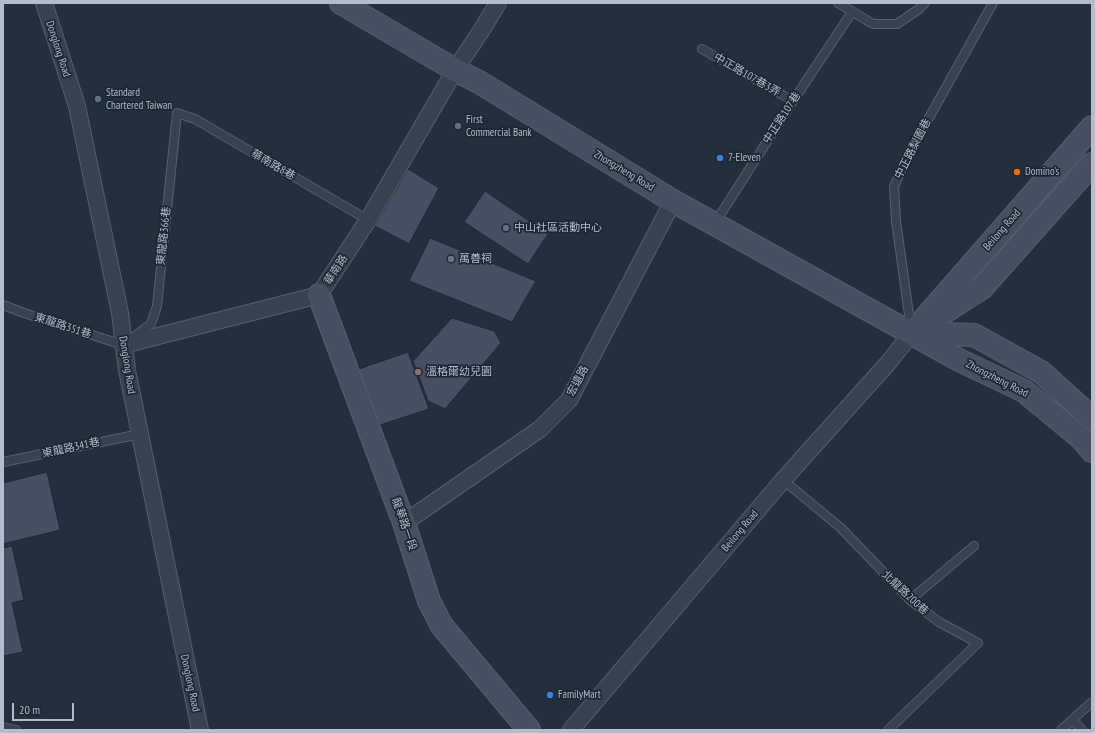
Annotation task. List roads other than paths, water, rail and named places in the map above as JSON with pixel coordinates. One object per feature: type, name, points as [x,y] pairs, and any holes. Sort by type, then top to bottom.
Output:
[{"type":"main road","name":"Zhongzheng Road","points":[[341,3],[455,70],[479,82],[673,201],[959,360],[1024,391],[1082,440],[1092,451]]},
{"type":"main road","name":"Beilong Road","points":[[912,333],[1092,127]]},
{"type":"main road","name":"Beilong Road","points":[[912,333],[982,288],[1092,164]]},
{"type":"main road","name":"龍華路一段","points":[[320,295],[404,523],[429,601],[442,626],[529,730]]},
{"type":"main road","name":"Zhongzheng Road","points":[[912,333],[974,335],[1041,372],[1092,418]]},
{"type":"street","name":"Donglong Road","points":[[44,3],[77,106],[120,313],[127,370],[200,730]]},
{"type":"street","name":"華南路","points":[[123,345],[320,295],[368,220],[455,70],[481,32],[498,3]]},
{"type":"street","name":"宏遠路","points":[[404,523],[540,429],[569,400],[673,201]]},
{"type":"street","name":"Beilong Road","points":[[571,730],[783,480],[888,363],[912,333]]},
{"type":"lane","points":[[838,3],[873,24],[897,24],[925,3]]},
{"type":"lane","name":"中正路梨園巷","points":[[912,333],[896,222],[894,188],[906,159],[993,3]]},
{"type":"lane","name":"中正路107巷","points":[[714,224],[852,12]]},
{"type":"lane","name":"中正路107巷3弄","points":[[702,49],[793,101]]},
{"type":"lane","name":"東龍路366巷","points":[[123,345],[151,324],[157,306],[177,113]]},
{"type":"lane","name":"華南路8巷","points":[[177,113],[195,119],[368,220]]},
{"type":"lane","name":"東龍路351巷","points":[[3,305],[24,314],[123,345]]},
{"type":"lane","name":"東龍路341巷","points":[[3,462],[140,434]]},
{"type":"lane","name":"北龍路200巷","points":[[783,480],[841,528],[910,600],[939,622],[978,643],[888,730]]},
{"type":"lane","points":[[910,600],[974,546]]},
{"type":"lane","points":[[1061,730],[1092,702]]},
{"type":"lane","points":[[1073,720],[1082,730]]},
{"type":"lane","points":[[3,727],[16,730]]},
{"type":"place","name":"Standard Chartered Taiwan","points":[[98,99]]},
{"type":"place","name":"First Commercial Bank","points":[[458,126]]},
{"type":"place","name":"7-Eleven","points":[[720,158]]},
{"type":"place","name":"Domino's","points":[[1017,172]]},
{"type":"place","name":"中山社區活動中心","points":[[506,228]]},
{"type":"place","name":"萬善祠","points":[[451,259]]},
{"type":"place","name":"溫格爾幼兒園","points":[[418,372]]},
{"type":"place","name":"FamilyMart","points":[[550,695]]}]
